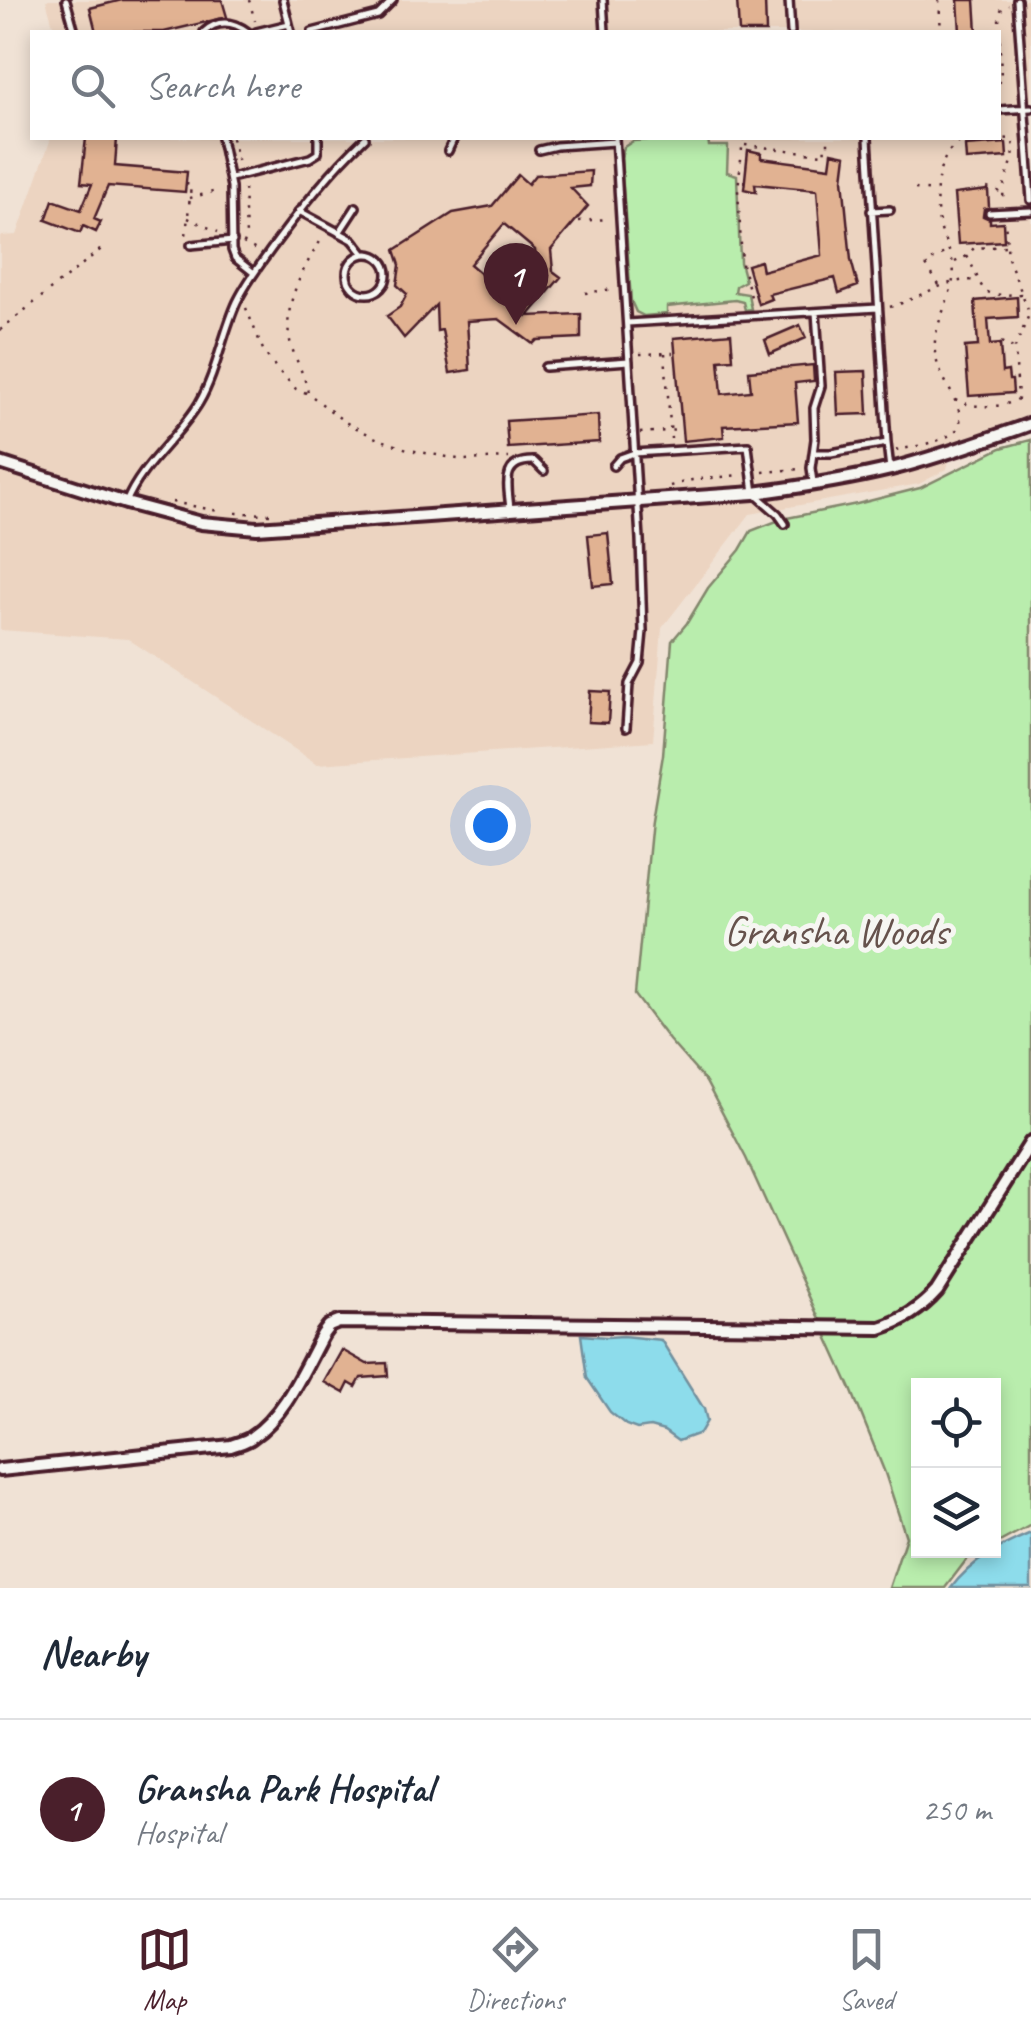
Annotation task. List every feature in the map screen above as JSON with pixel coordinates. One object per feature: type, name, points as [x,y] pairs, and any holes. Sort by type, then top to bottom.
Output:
[{"type":"street","points":[[0,463],[201,523],[257,528],[754,493],[890,469],[1031,424]]},
{"type":"street","points":[[0,1470],[230,1446],[250,1439],[285,1400],[329,1326],[339,1322],[880,1328],[913,1313],[937,1292],[1031,1142]]},
{"type":"lane","points":[[66,0],[74,30]]},
{"type":"lane","points":[[283,0],[290,30]]},
{"type":"lane","points":[[320,30],[378,15],[393,0]]},
{"type":"lane","points":[[603,0],[606,30]]},
{"type":"lane","points":[[789,0],[791,30]]},
{"type":"lane","points":[[1017,2],[1031,200]]},
{"type":"lane","points":[[206,30],[225,22],[246,30]]},
{"type":"lane","points":[[265,30],[289,24]]},
{"type":"lane","points":[[1001,110],[1027,109]]},
{"type":"lane","points":[[221,140],[231,187],[232,250],[235,258],[254,272]]},
{"type":"lane","points":[[230,178],[310,158],[318,153],[319,140]]},
{"type":"lane","points":[[126,503],[142,475],[184,427],[202,398],[226,328],[254,272],[332,169],[363,140]]},
{"type":"lane","points":[[448,152],[453,140]]},
{"type":"lane","points":[[539,150],[615,140],[643,631],[640,663],[628,684],[626,728]]},
{"type":"lane","points":[[868,140],[890,469]]},
{"type":"lane","points":[[339,233],[356,207]]},
{"type":"lane","points":[[871,211],[890,210]]},
{"type":"lane","points":[[989,213],[1031,211]]},
{"type":"lane","points":[[299,212],[353,240],[364,254],[382,260],[388,272],[384,285],[374,294],[355,290],[348,279],[352,260],[364,254]]},
{"type":"lane","points":[[188,243],[233,241]]},
{"type":"lane","points":[[627,323],[878,308]]},
{"type":"lane","points":[[813,485],[814,408],[821,386],[816,312]]},
{"type":"lane","points":[[545,367],[629,358]]},
{"type":"lane","points":[[813,452],[831,453],[887,443]]},
{"type":"lane","points":[[613,466],[620,458],[634,453],[748,446],[754,493],[786,524]]},
{"type":"lane","points":[[510,509],[506,480],[512,467],[519,462],[534,462],[544,470]]},
{"type":"path","points":[[249,0],[256,30]]},
{"type":"path","points":[[939,0],[941,30]]},
{"type":"path","points":[[999,30],[1002,8],[1017,2]]},
{"type":"path","points":[[954,400],[976,406],[1018,399],[1014,348],[1028,309],[1006,246],[1002,193],[1004,176],[1015,156],[1015,143],[1001,138]]},
{"type":"path","points":[[234,140],[246,191],[244,244]]},
{"type":"path","points":[[743,140],[738,190],[742,264],[757,316]]},
{"type":"path","points":[[743,144],[822,154],[822,150],[828,150],[828,140]]},
{"type":"path","points":[[951,140],[956,145]]},
{"type":"path","points":[[186,184],[191,185],[188,243]]},
{"type":"path","points":[[190,198],[231,187]]},
{"type":"path","points":[[987,188],[1002,193]]},
{"type":"path","points":[[915,189],[937,191]]},
{"type":"path","points":[[579,221],[620,218]]},
{"type":"path","points":[[309,394],[291,345],[289,321],[303,269],[329,228]]},
{"type":"path","points":[[0,330],[104,244]]},
{"type":"path","points":[[954,262],[974,248],[1006,246]]},
{"type":"path","points":[[940,287],[926,265],[940,254],[950,252]]},
{"type":"path","points":[[967,256],[987,293],[1023,294]]},
{"type":"path","points":[[878,308],[910,301],[947,283],[978,281]]},
{"type":"path","points":[[584,294],[625,287]]},
{"type":"path","points":[[240,296],[264,352],[276,368],[296,389],[309,394],[345,422],[410,450],[463,460],[512,457],[519,462]]},
{"type":"path","points":[[1001,342],[1014,348]]},
{"type":"path","points":[[629,358],[673,352]]},
{"type":"path","points":[[664,353],[672,451]]},
{"type":"path","points":[[633,434],[679,430]]},
{"type":"path","points":[[167,501],[224,512],[276,514]]},
{"type":"shaded area","points":[[46,0],[1031,0],[1031,415],[953,443],[947,469],[919,484],[750,514],[662,628],[653,741],[317,764],[128,639],[0,630],[0,236],[17,235],[50,140],[1001,140],[1001,30],[54,30]]},
{"type":"green space","points":[[708,140],[709,146],[728,146],[727,172],[737,175],[740,262],[745,281],[736,286],[735,292],[748,294],[751,309],[745,310],[743,302],[735,300],[667,307],[667,314],[644,316],[636,312],[631,301],[621,158],[624,147],[633,141]]},
{"type":"green space","name":"Gransha Woods","points":[[1031,440],[1031,1525],[1001,1541],[1001,1378],[911,1378],[911,1558],[969,1558],[945,1588],[889,1588],[906,1537],[851,1389],[746,1158],[706,1082],[635,995],[652,820],[663,755],[672,641],[751,531],[782,519],[920,488],[1001,448]]},
{"type":"water","points":[[581,1335],[661,1340],[704,1409],[707,1421],[700,1433],[678,1441],[664,1431],[626,1425],[610,1412],[587,1378]]},
{"type":"water","points":[[1031,1533],[1031,1588],[951,1588],[983,1558],[1001,1558],[1001,1547]]},
{"type":"building","points":[[122,0],[222,0],[227,17],[172,30],[96,30],[90,8]]},
{"type":"building","points":[[737,0],[765,0],[766,30],[739,30]]},
{"type":"building","points":[[958,0],[975,0],[977,30],[960,30]]},
{"type":"building","points":[[86,140],[117,140],[115,166],[187,172],[185,192],[108,186],[94,219],[101,222],[96,232],[83,226],[80,233],[46,220],[53,200],[81,210],[92,184],[81,183]]},
{"type":"building","points":[[1006,143],[1007,157],[966,160],[965,146]]},
{"type":"building","points":[[748,150],[761,153],[761,158],[830,167],[832,152],[846,155],[843,179],[851,260],[858,286],[839,293],[835,278],[769,294],[771,299],[758,304],[747,265],[760,261],[762,271],[822,255],[817,190],[755,184],[756,192],[744,189]]},
{"type":"building","points":[[591,171],[590,186],[571,188],[588,206],[551,250],[553,271],[561,277],[528,316],[581,314],[581,338],[537,340],[533,344],[499,319],[467,321],[470,370],[450,373],[442,330],[437,331],[436,305],[404,338],[387,316],[400,307],[407,294],[397,285],[400,265],[395,250],[453,213],[492,206],[518,175],[528,184],[535,175]],"holes":[[[504,224],[535,250],[537,267],[510,299],[470,264]]]},
{"type":"building","points":[[988,190],[989,207],[984,209],[983,216],[990,223],[1003,222],[1004,241],[958,244],[954,194]]},
{"type":"building","points":[[1017,297],[1018,317],[988,319],[990,345],[1000,344],[1002,372],[1008,371],[1013,393],[969,396],[965,347],[978,346],[975,301]]},
{"type":"building","points":[[800,325],[806,338],[770,354],[765,340]]},
{"type":"building","points":[[731,333],[733,359],[719,360],[722,394],[751,391],[749,371],[813,365],[814,381],[795,383],[798,422],[723,426],[724,437],[683,441],[674,338]]},
{"type":"building","points":[[866,371],[868,414],[838,415],[836,372]]},
{"type":"building","points":[[598,415],[599,442],[508,448],[506,421]]},
{"type":"building","points":[[608,533],[613,584],[593,586],[588,535]]},
{"type":"building","points":[[590,691],[610,692],[608,723],[588,722]]},
{"type":"building","points":[[342,1350],[367,1364],[387,1363],[388,1376],[361,1378],[356,1387],[349,1383],[344,1393],[324,1382]]},
{"type":"place","name":"Gransha Park Hospital","points":[[516,325]]}]
